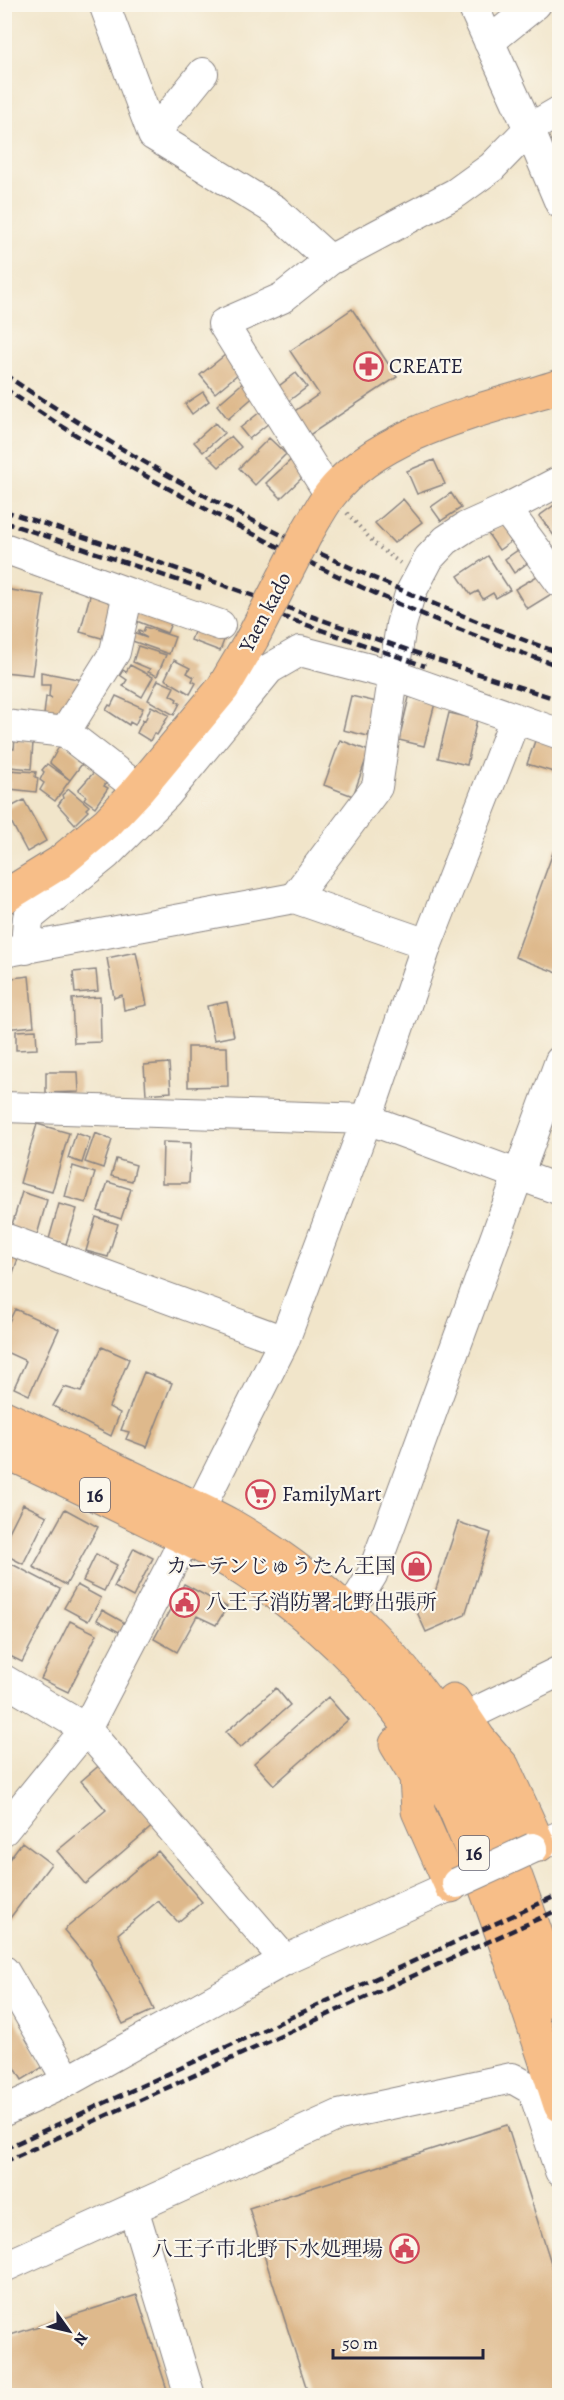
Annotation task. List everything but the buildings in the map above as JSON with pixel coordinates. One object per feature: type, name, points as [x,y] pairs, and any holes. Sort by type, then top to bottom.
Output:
[{"type":"main road","name":"Yaen kado","points":[[4,897],[59,863],[106,823],[139,789],[223,688],[252,639],[306,534],[330,495],[347,477],[366,460],[407,437],[560,386]]},
{"type":"main road","name":"16","points":[[4,1417],[193,1524],[249,1574],[294,1606],[327,1634],[371,1679],[409,1727],[447,1791],[471,1847],[560,2105]]},
{"type":"main road","name":"16","points":[[4,1451],[193,1524],[228,1524],[309,1578],[349,1611],[392,1657],[431,1707],[473,1776],[501,1836],[560,2005]]},
{"type":"main road","points":[[454,1884],[418,1811],[416,1777],[393,1738],[356,1692],[317,1650],[284,1622],[237,1588],[205,1569],[193,1524],[233,1514],[324,1564],[361,1593],[406,1641],[446,1690],[479,1739],[503,1767],[544,1843]]},
{"type":"street","points":[[104,4],[153,135],[275,210],[330,260]]},
{"type":"street","points":[[472,4],[560,202]]},
{"type":"street","points":[[489,42],[536,4]]},
{"type":"street","points":[[153,135],[203,73]]},
{"type":"street","points":[[330,495],[223,324],[282,298],[330,260],[456,193],[492,167],[529,129],[560,111]]},
{"type":"street","points":[[294,898],[377,787],[401,625],[418,577],[429,558],[446,540],[466,527],[560,481]]},
{"type":"street","points":[[506,509],[560,582]]},
{"type":"street","points":[[4,548],[220,625]]},
{"type":"street","points":[[65,732],[115,652],[128,593]]},
{"type":"street","points":[[15,951],[28,918],[106,854],[166,795],[269,669],[300,651],[393,675],[560,734]]},
{"type":"street","points":[[4,1830],[86,1729],[193,1524],[284,1341],[367,1119],[427,944],[515,719]]},
{"type":"street","points":[[4,725],[65,732],[139,789]]},
{"type":"street","points":[[15,951],[294,898],[427,944]]},
{"type":"street","points":[[361,1593],[372,1575],[560,1062]]},
{"type":"street","points":[[4,1107],[367,1119],[560,1190]]},
{"type":"street","points":[[4,1238],[284,1341]]},
{"type":"street","points":[[465,1717],[560,1671]]},
{"type":"street","points":[[4,1680],[86,1729],[285,1960]]},
{"type":"street","points":[[4,2111],[68,2080],[285,1960],[544,1843]]},
{"type":"street","points":[[4,1971],[68,2080]]},
{"type":"street","points":[[4,2266],[339,2115],[512,2078],[533,2090],[560,2170]]},
{"type":"street","points":[[133,2208],[190,2396]]},
{"type":"path","points":[[330,495],[375,544],[418,577]]},
{"type":"railway","points":[[4,374],[112,443],[279,534],[395,587],[560,653]]},
{"type":"railway","points":[[4,388],[56,423],[137,471],[343,579],[429,617],[560,666]]},
{"type":"railway","points":[[4,511],[560,700]]},
{"type":"railway","points":[[4,522],[201,588]]},
{"type":"railway","points":[[255,607],[425,666]]},
{"type":"railway","points":[[4,2149],[560,1894]]},
{"type":"railway","points":[[4,2162],[560,1909]]},
{"type":"place","name":"CREATE","points":[[368,366]]},
{"type":"place","name":"FamilyMart","points":[[261,1494]]},
{"type":"place","name":"カーテンじゅうたん王国","points":[[417,1566]]},
{"type":"place","name":"八王子消防署北野出張所","points":[[185,1602]]},
{"type":"place","name":"八王子市北野下水処理場","points":[[404,2249]]}]
